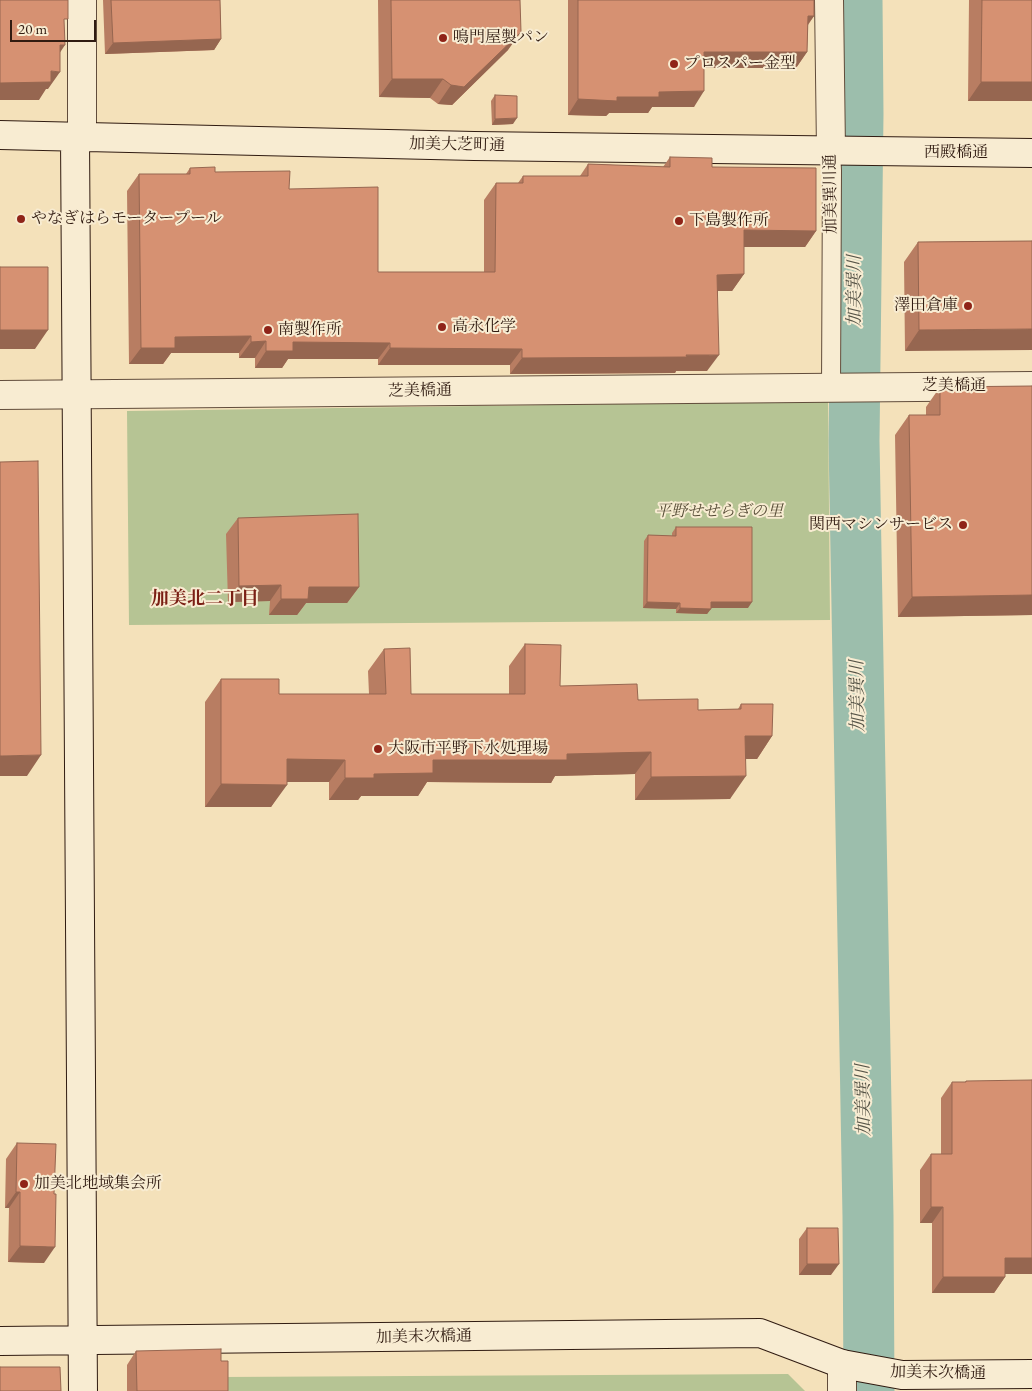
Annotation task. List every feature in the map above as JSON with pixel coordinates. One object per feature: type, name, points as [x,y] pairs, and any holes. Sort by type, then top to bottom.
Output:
[{"type":"street","points":[[82,0],[77,394],[82,1391]]},
{"type":"street","name":"加美巽川通","points":[[830,0],[839,151]]},
{"type":"street","name":"加美大芝町通","points":[[0,135],[464,146],[880,152]]},
{"type":"street","name":"西殿橋通","points":[[880,152],[1032,153]]},
{"type":"street","name":"芝美橋通","points":[[0,395],[1032,386]]},
{"type":"street","name":"加美末次橋通","points":[[0,1341],[760,1333],[843,1373],[902,1375],[1032,1374]]},
{"type":"lane","name":"加美巽川通","points":[[835,387],[839,151]]},
{"type":"green space","name":"平野せせらぎの里","points":[[828,401],[830,620],[129,625],[127,411]]},
{"type":"green space","points":[[788,1374],[805,1391],[223,1391],[223,1377]]},
{"type":"building","points":[[0,0],[68,0],[68,19],[64,19],[65,45],[60,45],[60,72],[51,71],[51,82],[0,83]]},
{"type":"building","points":[[111,0],[220,0],[221,39],[113,43]]},
{"type":"building","name":"鳴門屋製パン","points":[[391,0],[520,0],[521,32],[464,87],[451,85],[443,79],[392,79]]},
{"type":"building","points":[[578,0],[814,0],[814,16],[808,16],[807,52],[704,52],[704,91],[659,92],[659,97],[617,97],[617,101],[578,99]]},
{"type":"building","points":[[982,0],[1032,0],[1032,82],[981,82]]},
{"type":"building","points":[[495,95],[517,96],[517,118],[495,119]]},
{"type":"building","points":[[670,157],[712,158],[712,167],[816,168],[816,231],[744,230],[744,274],[717,275],[719,355],[686,355],[687,357],[522,358],[522,349],[390,348],[390,343],[293,342],[293,351],[266,351],[266,341],[251,342],[251,336],[175,337],[175,348],[141,348],[139,174],[190,174],[190,168],[215,167],[215,172],[290,171],[289,189],[378,187],[378,272],[495,272],[496,183],[523,183],[523,176],[588,176],[588,164],[670,167]]},
{"type":"building","name":"澤田倉庫","points":[[1032,241],[1032,329],[919,330],[918,242]]},
{"type":"building","points":[[0,267],[48,267],[48,330],[0,330]]},
{"type":"building","name":"関西マシンサービス","points":[[1032,386],[1032,595],[912,597],[909,415],[940,415],[940,387]]},
{"type":"building","points":[[38,461],[41,755],[0,756],[0,462]]},
{"type":"building","points":[[358,514],[359,587],[309,587],[308,599],[281,599],[281,585],[239,586],[238,518]]},
{"type":"building","points":[[676,527],[752,527],[752,602],[711,602],[711,609],[680,608],[680,603],[647,602],[648,535],[676,536]]},
{"type":"building","points":[[525,644],[561,645],[560,686],[637,684],[638,700],[698,699],[698,710],[741,709],[741,704],[773,704],[772,736],[745,736],[746,776],[651,777],[651,752],[567,754],[567,760],[433,760],[433,773],[374,774],[374,778],[345,778],[345,760],[287,759],[287,785],[221,784],[221,679],[279,679],[279,694],[386,694],[384,649],[410,648],[411,694],[525,694]]},
{"type":"building","points":[[1032,1080],[1032,1258],[1005,1258],[1005,1277],[943,1277],[943,1207],[931,1207],[931,1154],[952,1154],[952,1082]]},
{"type":"building","points":[[17,1143],[56,1144],[54,1194],[56,1194],[55,1247],[20,1246],[20,1192],[16,1192]]},
{"type":"building","points":[[807,1228],[838,1228],[839,1264],[807,1264]]},
{"type":"building","points":[[221,1349],[221,1361],[228,1361],[228,1391],[137,1391],[136,1351]]},
{"type":"building","points":[[0,1367],[60,1367],[61,1391],[0,1391]]},
{"type":"waterway","name":"加美巽川","points":[[857,0],[858,114],[854,441],[868,1216],[869,1391]]},
{"type":"place","name":"鳴門屋製パン","points":[[443,38]]},
{"type":"place","name":"プロスパー金型","points":[[674,64]]},
{"type":"place","name":"やなぎはらモータープール","points":[[21,219]]},
{"type":"place","name":"下島製作所","points":[[679,221]]},
{"type":"place","name":"澤田倉庫","points":[[968,306]]},
{"type":"place","name":"高永化学","points":[[442,327]]},
{"type":"place","name":"南製作所","points":[[268,330]]},
{"type":"place","name":"関西マシンサービス","points":[[963,525]]},
{"type":"place","name":"大阪市平野下水処理場","points":[[378,749]]},
{"type":"place","name":"加美北地域集会所","points":[[24,1184]]},
{"type":"district","name":"加美北二丁目","points":[[205,599]]}]
